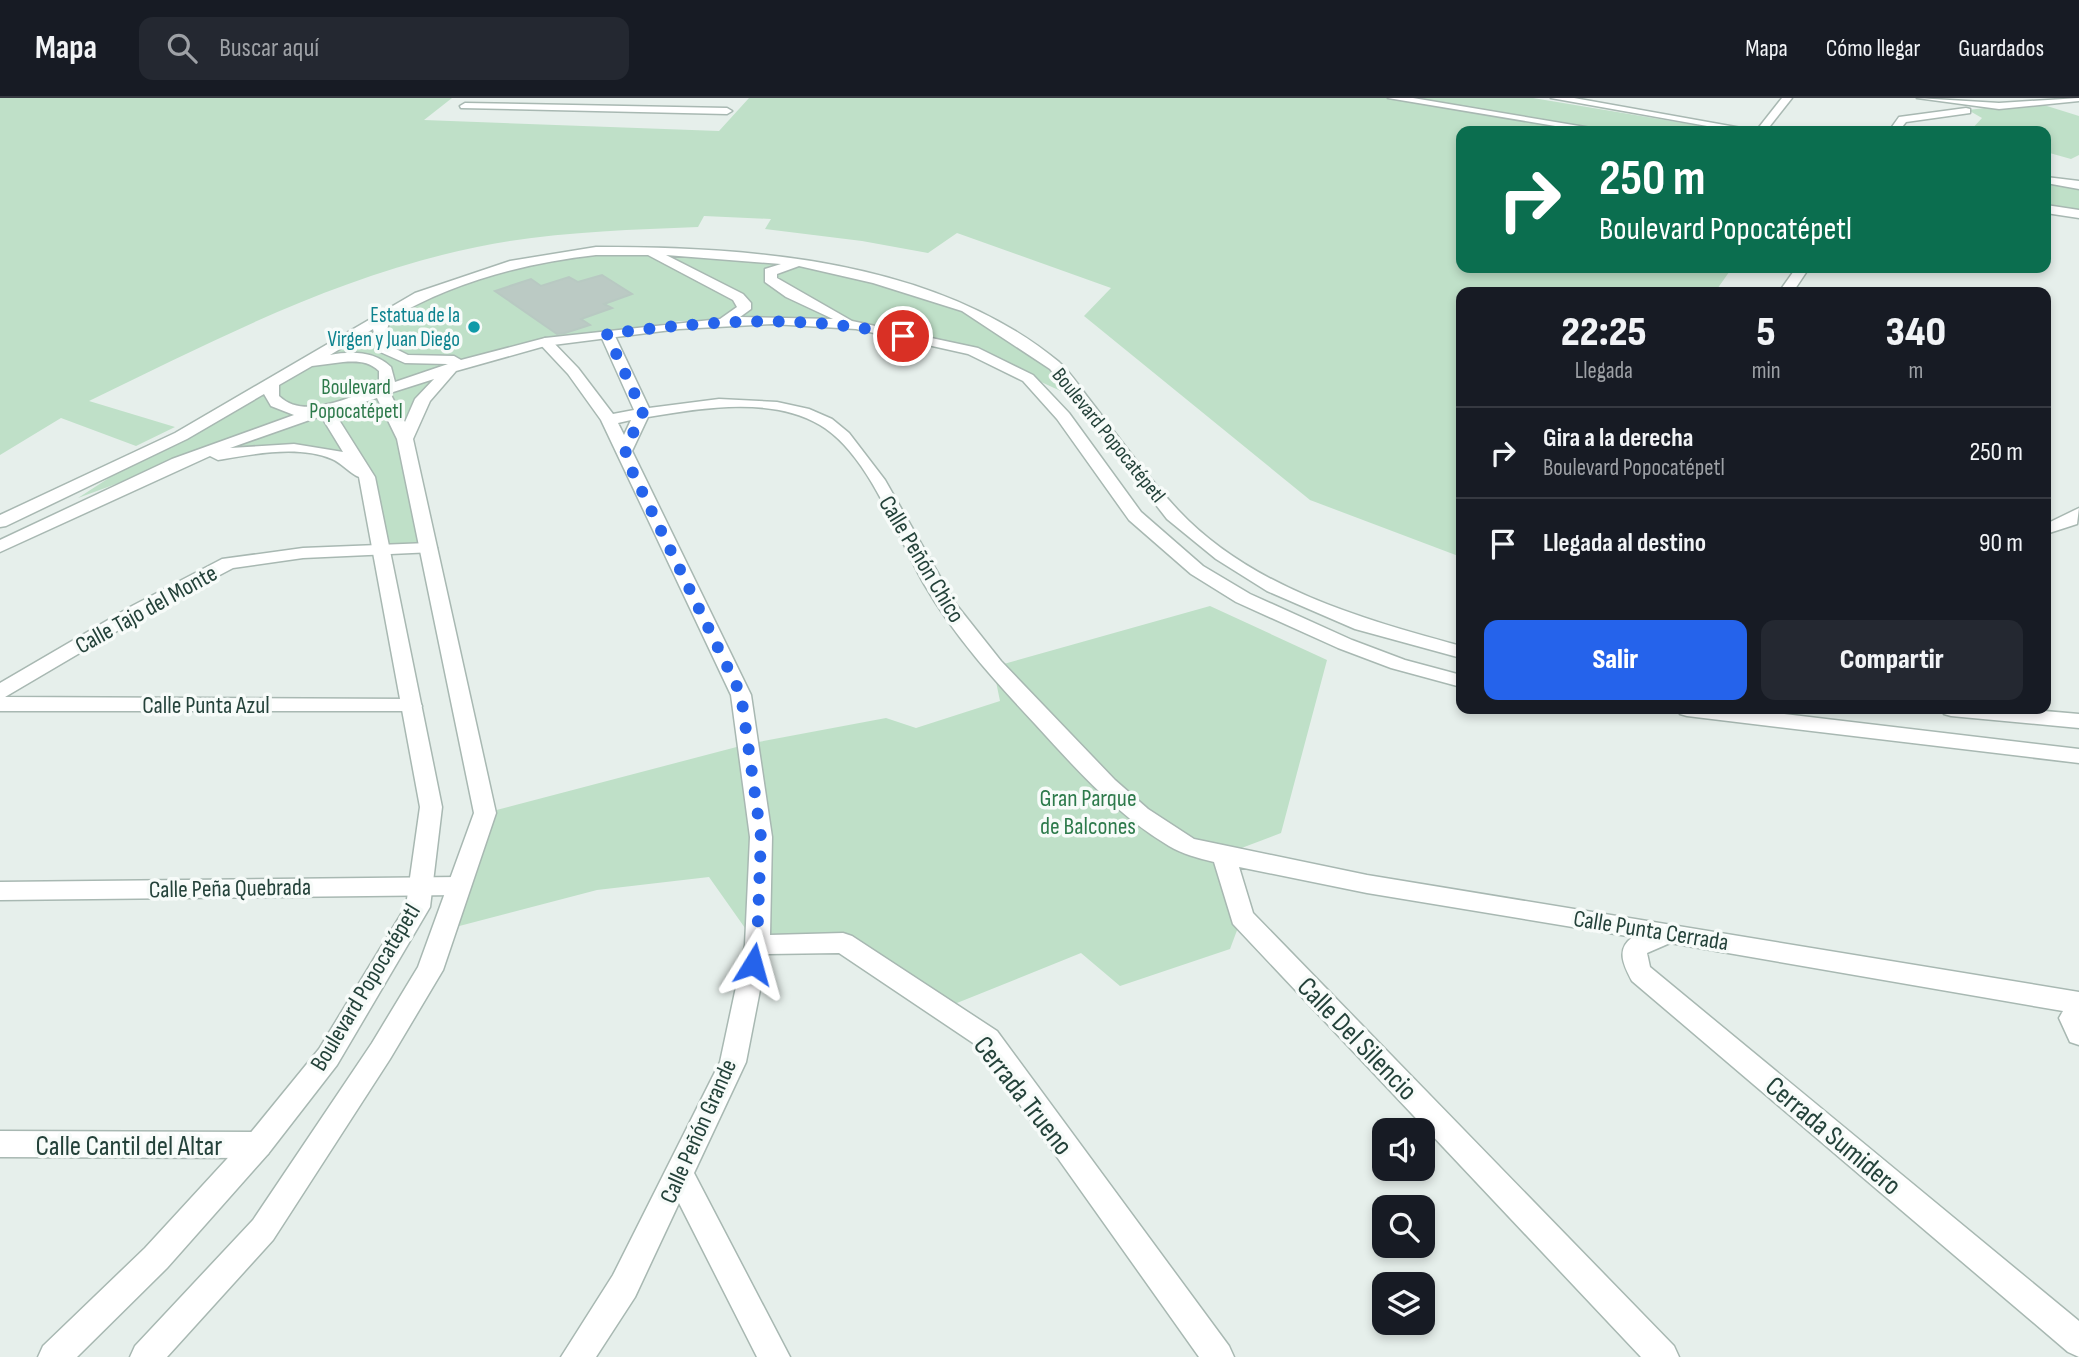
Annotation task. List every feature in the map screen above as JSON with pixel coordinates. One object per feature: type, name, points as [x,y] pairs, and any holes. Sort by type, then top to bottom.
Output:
[{"type":"street","points":[[593,108],[604,98]]},
{"type":"street","points":[[1393,98],[1572,126]]},
{"type":"street","points":[[1556,98],[1723,126]]},
{"type":"street","points":[[1765,126],[1787,98]]},
{"type":"street","points":[[1922,98],[1999,106]]},
{"type":"street","points":[[1898,126],[1903,120],[2079,98]]},
{"type":"street","points":[[465,106],[727,111]]},
{"type":"street","points":[[2051,181],[2079,185]]},
{"type":"street","points":[[2051,210],[2079,214]]},
{"type":"street","name":"Boulevard Popocatépetl","points":[[0,522],[181,436],[385,314],[420,296],[515,264],[596,251],[649,251],[799,262],[877,280],[967,308],[1055,366],[1173,515],[1222,555],[1274,587],[1362,625],[1456,651]]},
{"type":"street","points":[[649,251],[738,297],[744,303],[744,309],[724,322]]},
{"type":"street","points":[[799,262],[770,272],[769,279],[791,294],[856,325]]},
{"type":"street","points":[[385,314],[379,341],[392,354],[405,359],[440,362],[485,357]]},
{"type":"street","name":"Boulevard Popocatépetl","points":[[0,547],[178,462],[381,390],[485,357],[545,342],[724,322],[772,320],[856,325],[973,351],[1028,378],[1063,416],[1135,516],[1160,541],[1197,570],[1243,598],[1345,644],[1398,664],[1456,680]]},
{"type":"street","points":[[607,334],[643,412],[625,450]]},
{"type":"street","name":"Calle Peñón Grande","points":[[545,342],[573,371],[609,420],[741,695],[761,837],[757,945],[733,1062],[624,1286],[577,1357]]},
{"type":"street","name":"Boulevard Popocatépetl","points":[[304,364],[342,358],[376,361],[386,370],[387,382],[381,390]]},
{"type":"street","points":[[405,439],[423,400],[453,368]]},
{"type":"street","name":"Boulevard Popocatépetl","points":[[272,383],[271,397],[282,407],[292,411],[325,410]]},
{"type":"street","name":"Boulevard Popocatépetl","points":[[146,1357],[262,1230],[381,1051],[430,970],[485,813],[405,439],[381,390]]},
{"type":"street","name":"Calle Peñón Chico","points":[[609,420],[643,412],[746,405],[805,413],[828,424],[847,439],[893,508],[945,602],[993,667],[1104,786],[1181,842],[1223,855]]},
{"type":"street","name":"Boulevard Popocatépetl","points":[[54,1357],[156,1258],[258,1145],[328,1057],[418,907],[431,807],[367,477],[325,410]]},
{"type":"street","points":[[178,462],[231,453],[315,451],[336,455],[367,477]]},
{"type":"street","points":[[2051,527],[2071,520],[2079,513]]},
{"type":"street","points":[[2051,528],[2079,530]]},
{"type":"street","name":"Calle Tajo del Monte","points":[[0,692],[160,598],[228,564],[258,557],[428,548]]},
{"type":"street","name":"Calle Punta Azul","points":[[0,704],[412,706]]},
{"type":"street","points":[[1728,714],[2079,757]]},
{"type":"street","points":[[2004,714],[2079,721]]},
{"type":"street","name":"Calle Punta Cerrada","points":[[1223,855],[1353,883],[1673,933],[2079,1003]]},
{"type":"street","name":"Calle Del Silencio","points":[[1223,855],[1242,917],[1663,1357]]},
{"type":"street","name":"Calle Peña Quebrada","points":[[0,891],[459,886]]},
{"type":"street","name":"Cerrada Sumidero","points":[[1673,933],[1648,939],[1635,947],[1634,960],[1641,974],[2079,1341]]},
{"type":"street","name":"Cerrada Trueno","points":[[757,945],[843,943],[988,1039],[1218,1357]]},
{"type":"street","points":[[2079,1012],[2072,1018],[2079,1034]]},
{"type":"street","name":"Calle Cantil del Altar","points":[[0,1144],[258,1145]]},
{"type":"street","points":[[680,1175],[774,1357]]},
{"type":"green space","points":[[0,98],[452,98],[424,120],[719,131],[749,98],[1533,98],[1701,126],[1456,126],[1456,273],[1728,273],[1719,287],[1456,287],[1456,555],[1310,500],[1084,316],[1111,288],[957,233],[928,253],[862,241],[765,229],[771,219],[704,216],[698,227],[587,232],[532,238],[477,247],[376,274],[278,312],[89,401],[175,427],[136,446],[61,418],[0,455]]},
{"type":"green space","points":[[2019,104],[2047,106],[2079,116],[2079,155],[2071,159],[2051,153],[2051,126],[1975,126],[1982,118],[1968,110]]},
{"type":"green space","points":[[2051,181],[2079,185],[2079,214],[2051,210]]},
{"type":"green space","name":"Boulevard Popocatépetl","points":[[596,251],[799,262],[967,308],[1055,366],[1076,398],[973,351],[856,325],[772,320],[680,321],[530,345],[450,368],[401,440],[424,546],[383,544],[370,475],[337,455],[301,445],[178,461],[78,498],[152,450],[387,314],[512,265]]},
{"type":"green space","name":"Gran Parque de Balcones","points":[[1210,606],[1327,660],[1281,833],[1223,855],[1242,917],[1230,949],[1120,986],[1081,953],[942,1009],[843,943],[757,945],[709,877],[597,890],[444,930],[485,813],[748,744],[886,718],[916,728],[1000,701],[993,667]]},
{"type":"building","points":[[602,275],[632,294],[604,304],[612,308],[581,319],[590,325],[565,333],[557,334],[495,291],[531,279],[541,286],[569,277],[578,282]]},
{"type":"place","name":"Estatua de la Virgen y Juan Diego","points":[[474,327]]},
{"type":"route","points":[[753,964],[757,945],[761,837],[741,695],[633,473],[625,450],[643,412],[607,334],[679,325],[772,320],[856,325],[903,336]]}]
